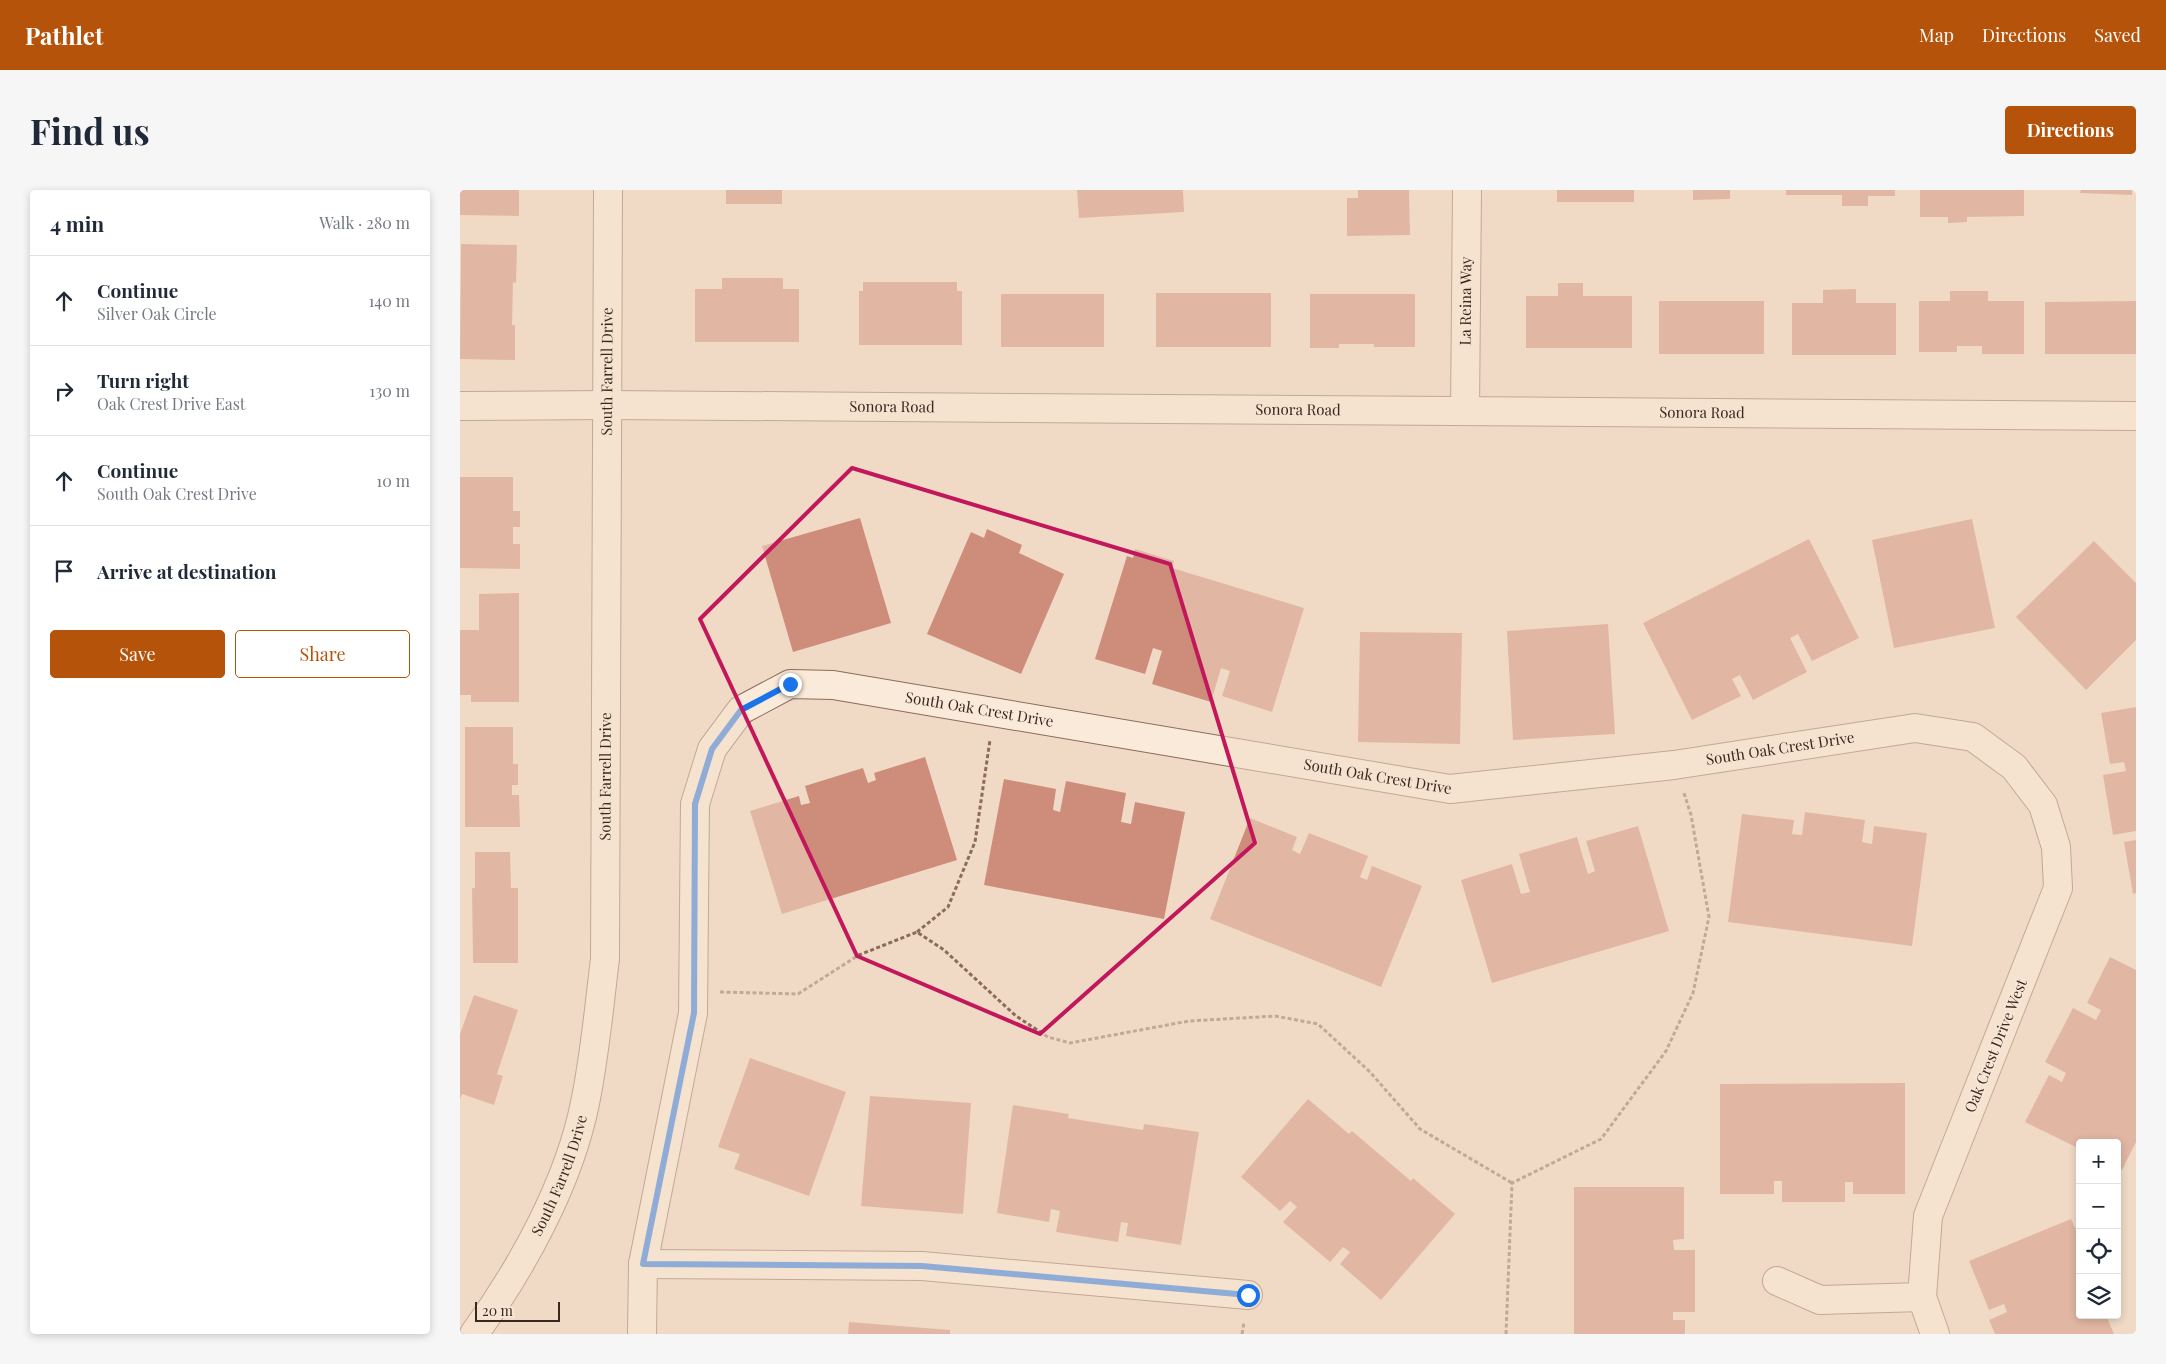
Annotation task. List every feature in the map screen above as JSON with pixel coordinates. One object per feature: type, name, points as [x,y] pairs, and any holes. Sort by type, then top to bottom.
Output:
[{"type":"street","name":"South Farrell Drive","points":[[474,1334],[519,1267],[568,1162],[585,1104],[596,1037],[605,959],[608,190]]},
{"type":"street","name":"La Reina Way","points":[[1465,411],[1467,190]]},
{"type":"street","name":"Sonora Road","points":[[460,406],[606,405],[2136,416]]},
{"type":"street","name":"South Oak Crest Drive","points":[[694,991],[695,804],[712,749],[741,710],[790,684],[833,686],[994,711],[1450,789],[1674,765],[1915,728],[1973,737],[2014,767]]},
{"type":"street","name":"Oak Crest Drive West","points":[[1935,1334],[1922,1297],[1928,1216],[2058,888],[2056,847],[2043,805],[2014,767]]},
{"type":"street","points":[[642,1334],[643,1264],[694,1013],[694,991]]},
{"type":"street","points":[[643,1264],[922,1266],[1248,1295]]},
{"type":"street","points":[[1777,1281],[1820,1300],[1922,1297]]},
{"type":"path","points":[[694,991],[798,994],[859,955],[916,932],[948,907],[975,842],[994,711]]},
{"type":"path","points":[[1512,1183],[1601,1139],[1666,1051],[1693,993],[1709,917],[1691,815],[1674,765]]},
{"type":"path","points":[[916,932],[944,950],[1016,1016],[1048,1037],[1070,1043],[1189,1021],[1275,1016],[1318,1024],[1370,1072],[1420,1129],[1512,1183]]},
{"type":"path","points":[[1506,1334],[1512,1183]]},
{"type":"highlighted area","points":[[852,468],[1170,564],[1255,843],[1040,1034],[857,956],[700,619]]},
{"type":"building","points":[[460,190],[519,190],[519,216],[460,215]]},
{"type":"building","points":[[726,190],[782,190],[782,204],[726,204]]},
{"type":"building","points":[[1077,190],[1183,190],[1184,212],[1079,218]]},
{"type":"building","points":[[1358,190],[1409,190],[1410,235],[1347,236],[1347,198],[1358,198]]},
{"type":"building","points":[[1557,190],[1634,190],[1634,202],[1557,202]]},
{"type":"building","points":[[1693,190],[1730,190],[1730,199],[1693,200]]},
{"type":"building","points":[[1786,190],[1895,190],[1895,196],[1868,196],[1868,206],[1842,206],[1842,195],[1786,195]]},
{"type":"building","points":[[1920,190],[2024,190],[2024,216],[1967,217],[1967,222],[1948,223],[1948,217],[1920,217]]},
{"type":"building","points":[[2081,190],[2132,190],[2132,195],[2080,193]]},
{"type":"building","points":[[461,244],[517,245],[516,283],[513,282],[512,325],[515,325],[515,360],[460,359]]},
{"type":"building","points":[[722,278],[783,278],[783,289],[799,289],[799,342],[695,342],[695,289],[722,289]]},
{"type":"building","points":[[863,282],[957,282],[957,291],[962,291],[962,345],[859,345],[859,291],[863,291]]},
{"type":"building","points":[[1558,283],[1583,283],[1583,296],[1632,296],[1632,348],[1526,348],[1526,296],[1558,296]]},
{"type":"building","points":[[1856,289],[1856,303],[1896,303],[1896,355],[1792,355],[1792,303],[1823,303],[1823,290]]},
{"type":"building","points":[[1950,291],[1988,291],[1988,301],[2024,301],[2024,354],[1982,354],[1982,346],[1957,346],[1957,352],[1919,352],[1919,301],[1950,301]]},
{"type":"building","points":[[1156,293],[1271,293],[1271,347],[1156,347]]},
{"type":"building","points":[[1001,294],[1104,294],[1104,347],[1001,347]]},
{"type":"building","points":[[1310,294],[1415,294],[1415,347],[1374,347],[1374,344],[1339,344],[1339,348],[1310,348]]},
{"type":"building","points":[[1659,301],[1764,301],[1764,354],[1659,354]]},
{"type":"building","points":[[2136,301],[2136,354],[2045,354],[2045,302]]},
{"type":"building","points":[[460,477],[513,477],[513,511],[520,511],[520,527],[513,527],[513,544],[520,544],[520,569],[460,568]]},
{"type":"building","points":[[860,518],[891,623],[793,652],[762,546]]},
{"type":"building","points":[[1972,519],[1995,628],[1894,648],[1872,540]]},
{"type":"building","points":[[987,529],[1022,545],[1019,553],[1064,574],[1021,674],[927,634],[971,532],[984,538]]},
{"type":"building","points":[[1809,539],[1859,638],[1812,661],[1798,634],[1790,638],[1807,672],[1753,700],[1740,675],[1732,679],[1741,696],[1692,720],[1643,623]]},
{"type":"building","points":[[2094,541],[2136,583],[2136,640],[2086,690],[2016,617]]},
{"type":"building","points":[[1135,549],[1174,561],[1172,568],[1304,608],[1272,712],[1222,696],[1230,671],[1221,668],[1211,702],[1152,684],[1162,651],[1153,648],[1145,674],[1095,659],[1127,556],[1133,558]]},
{"type":"building","points":[[519,593],[519,702],[471,702],[471,695],[460,695],[460,630],[479,630],[479,594]]},
{"type":"building","points":[[1608,624],[1615,734],[1513,740],[1507,631]]},
{"type":"building","points":[[1360,632],[1462,633],[1460,744],[1358,742]]},
{"type":"building","points":[[2136,707],[2136,831],[2113,835],[2103,775],[2126,771],[2124,762],[2110,764],[2101,713]]},
{"type":"building","points":[[465,727],[513,727],[513,764],[518,764],[518,785],[512,785],[512,795],[519,795],[520,827],[465,827]]},
{"type":"building","points":[[925,757],[957,860],[782,914],[750,811],[799,796],[801,805],[810,803],[805,786],[863,768],[868,783],[876,780],[874,773]]},
{"type":"building","points":[[1004,779],[1056,789],[1053,810],[1060,812],[1066,781],[1126,793],[1121,822],[1131,824],[1135,802],[1185,812],[1164,919],[984,885]]},
{"type":"building","points":[[1805,812],[1865,820],[1862,842],[1872,844],[1874,826],[1927,833],[1912,946],[1728,922],[1742,814],[1794,820],[1792,834],[1802,835]]},
{"type":"building","points":[[1250,818],[1297,837],[1292,850],[1300,854],[1309,833],[1368,856],[1360,877],[1367,880],[1372,866],[1422,886],[1381,987],[1210,919]]},
{"type":"building","points":[[1638,826],[1669,931],[1492,983],[1461,880],[1512,864],[1521,894],[1530,892],[1519,854],[1577,837],[1588,874],[1595,871],[1586,841]]},
{"type":"building","points":[[2136,840],[2136,893],[2133,894],[2124,842]]},
{"type":"building","points":[[475,852],[510,852],[511,888],[518,888],[518,963],[473,963],[472,888],[475,888]]},
{"type":"building","points":[[2110,957],[2136,970],[2136,1142],[2122,1170],[2121,1139],[2076,1139],[2076,1147],[2025,1122],[2049,1075],[2062,1082],[2066,1073],[2045,1062],[2073,1008],[2096,1020],[2101,1010],[2087,1003]]},
{"type":"building","points":[[474,995],[518,1010],[497,1074],[503,1076],[494,1105],[462,1094],[460,1099],[460,1034]]},
{"type":"building","points":[[750,1058],[846,1092],[809,1196],[734,1169],[740,1154],[718,1147]]},
{"type":"building","points":[[1905,1083],[1905,1194],[1853,1194],[1853,1182],[1845,1182],[1845,1202],[1782,1202],[1782,1181],[1774,1181],[1774,1194],[1720,1194],[1720,1084]]},
{"type":"building","points":[[870,1096],[971,1103],[963,1214],[861,1206]]},
{"type":"building","points":[[1308,1099],[1349,1134],[1352,1131],[1411,1181],[1413,1178],[1455,1214],[1381,1300],[1340,1264],[1350,1252],[1343,1247],[1330,1262],[1283,1222],[1297,1207],[1290,1201],[1280,1211],[1241,1177]]},
{"type":"building","points":[[1013,1105],[1069,1114],[1068,1118],[1143,1130],[1144,1124],[1199,1132],[1181,1245],[1126,1236],[1128,1223],[1121,1222],[1118,1242],[1056,1232],[1060,1211],[1051,1209],[1049,1222],[997,1213]]},
{"type":"building","points":[[1574,1187],[1684,1187],[1684,1239],[1673,1240],[1674,1250],[1695,1250],[1695,1312],[1673,1312],[1673,1320],[1685,1320],[1685,1334],[1574,1334]]},
{"type":"building","points":[[2071,1219],[2076,1230],[2076,1319],[2108,1319],[2114,1334],[1995,1334],[1989,1320],[2007,1312],[2004,1304],[1989,1310],[1969,1261]]},
{"type":"building","points":[[849,1322],[950,1330],[950,1334],[848,1334]]},
{"type":"route","points":[[790,684],[741,710],[712,749],[695,804],[694,1013],[643,1264],[922,1266],[1248,1295]]}]
